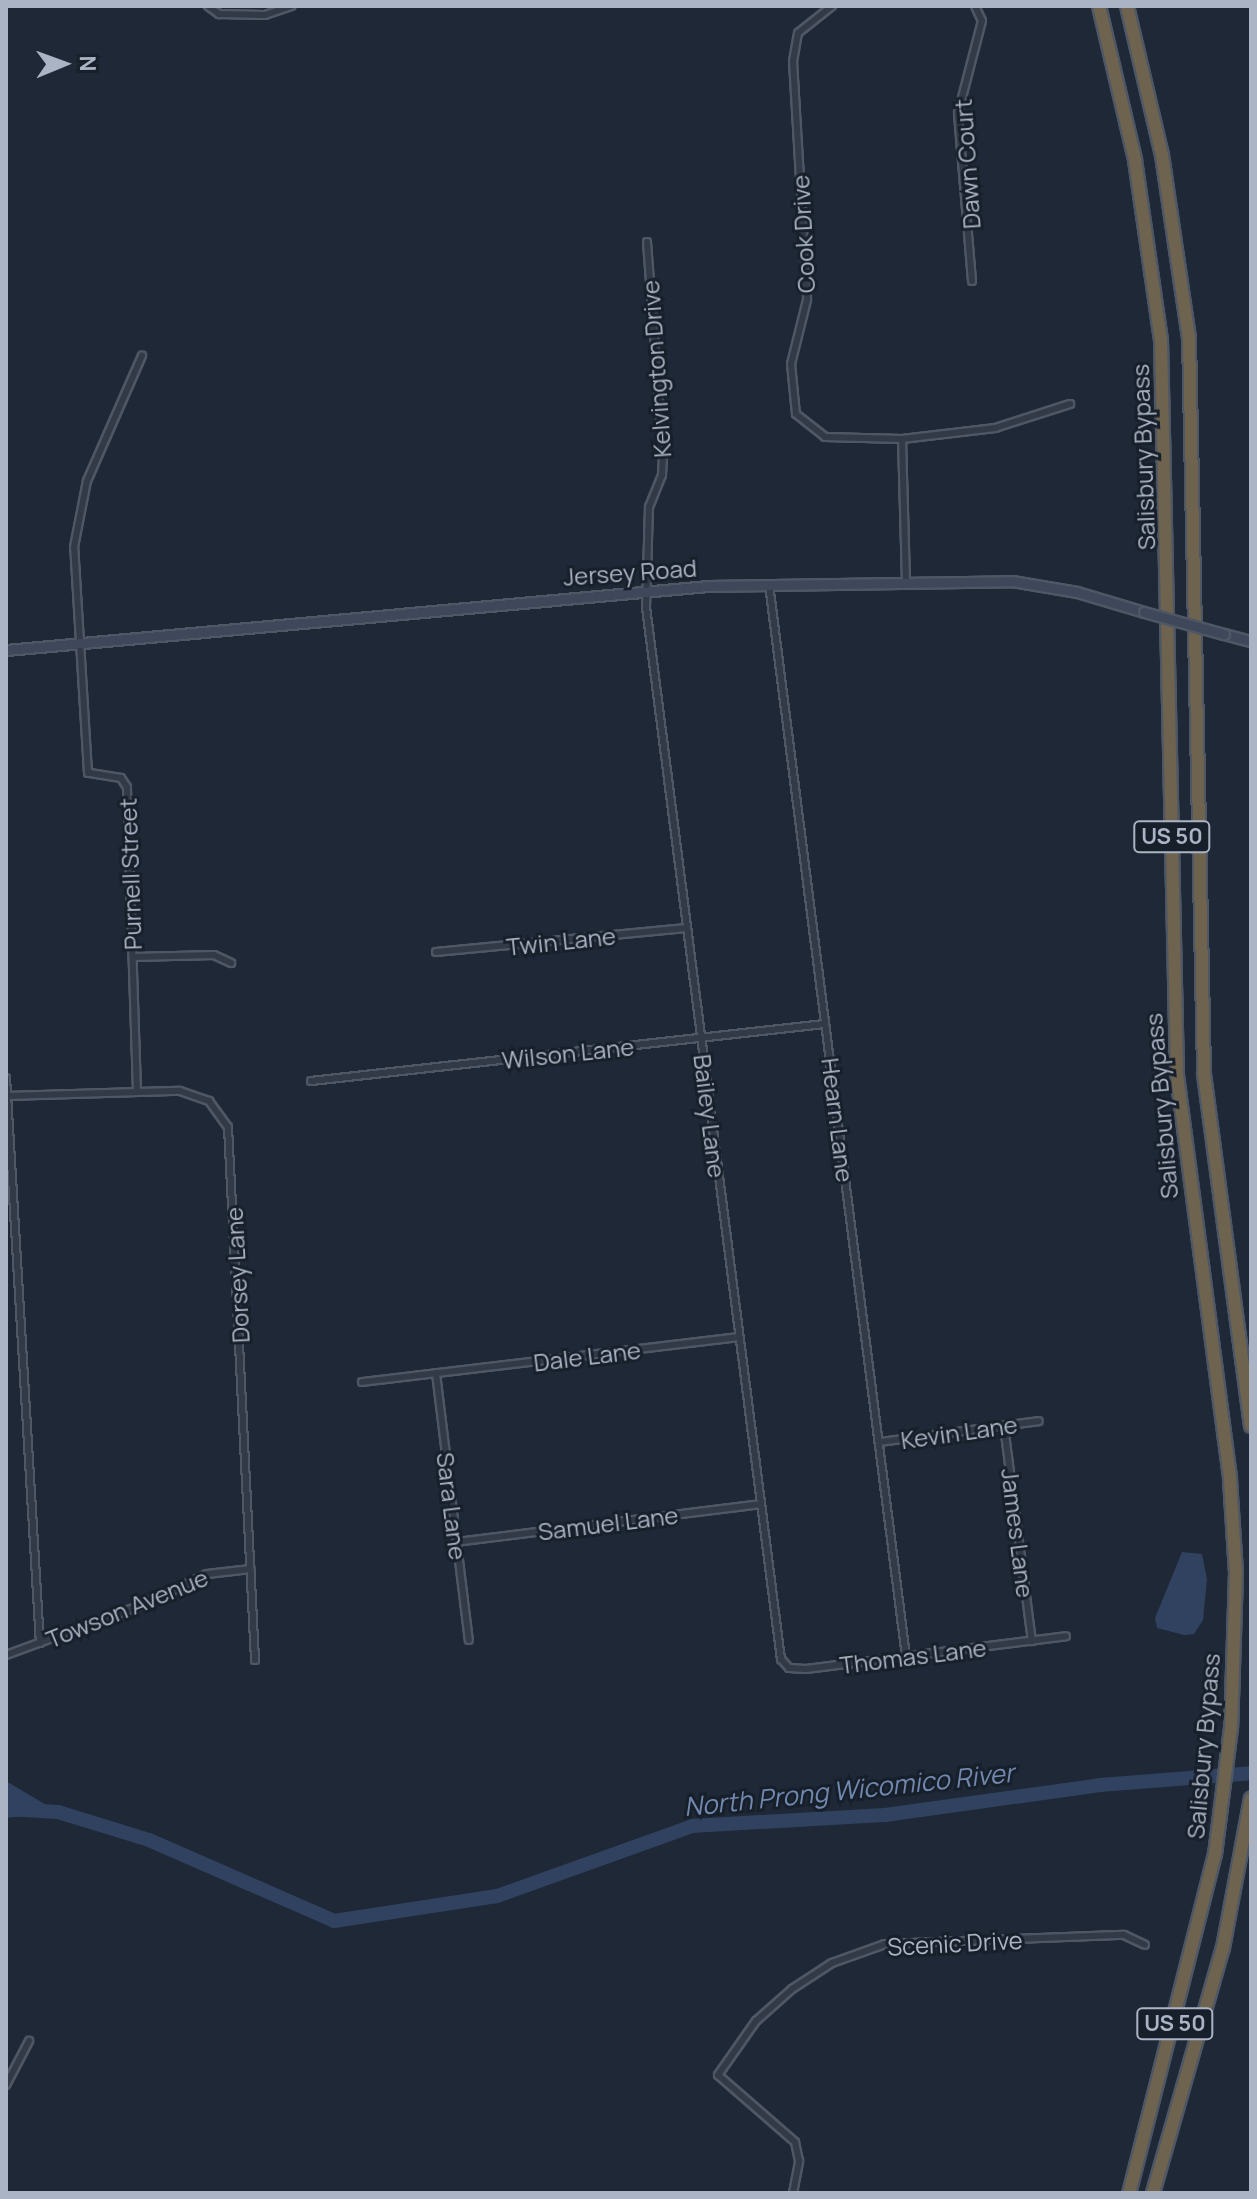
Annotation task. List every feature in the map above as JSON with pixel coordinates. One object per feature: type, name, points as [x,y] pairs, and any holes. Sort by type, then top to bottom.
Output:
[{"type":"highway","name":"Salisbury Bypass","points":[[1099,6],[1135,160],[1161,340],[1177,1075],[1230,1480],[1234,1671],[1215,1854],[1197,1942],[1129,2193]]},
{"type":"highway","name":"Salisbury Bypass","points":[[1127,6],[1164,170],[1189,337],[1204,1074],[1251,1426]]},
{"type":"highway","name":"Salisbury Bypass","points":[[1153,2193],[1223,1948],[1251,1799]]},
{"type":"street","points":[[208,6],[219,14],[265,15],[291,6]]},
{"type":"street","name":"Cook Drive","points":[[832,6],[818,13],[798,33],[793,61],[807,300],[791,364],[793,403],[803,424],[825,437],[902,439],[995,428],[1070,404]]},
{"type":"street","name":"Dawn Court","points":[[972,281],[958,113],[982,21],[975,6]]},
{"type":"street","name":"Kelvington Drive","points":[[647,242],[663,456],[662,475],[649,507],[647,589]]},
{"type":"street","points":[[83,641],[74,547],[78,513],[142,356]]},
{"type":"street","points":[[902,439],[906,582]]},
{"type":"street","name":"Jersey Road","points":[[6,650],[647,589],[906,582],[1032,583],[1251,641]]},
{"type":"street","name":"Hearn Lane","points":[[769,584],[906,1657]]},
{"type":"street","name":"Bailey Lane","points":[[647,589],[686,928],[777,1642]]},
{"type":"street","name":"Purnell Street","points":[[83,641],[88,773],[121,778],[127,787],[137,1091]]},
{"type":"street","name":"Twin Lane","points":[[436,952],[686,928]]},
{"type":"street","points":[[133,957],[214,955],[231,963]]},
{"type":"street","name":"Wilson Lane","points":[[311,1081],[825,1024]]},
{"type":"street","points":[[6,1078],[40,1643]]},
{"type":"street","name":"Dorsey Lane","points":[[7,1096],[180,1091],[201,1097],[217,1109],[230,1136],[255,1660]]},
{"type":"street","name":"Dale Lane","points":[[436,1373],[738,1337]]},
{"type":"street","points":[[362,1382],[436,1373]]},
{"type":"street","name":"Sara Lane","points":[[436,1373],[469,1640]]},
{"type":"street","name":"Kevin Lane","points":[[880,1442],[1039,1421]]},
{"type":"street","name":"James Lane","points":[[1004,1426],[1032,1641]]},
{"type":"street","name":"Samuel Lane","points":[[456,1542],[759,1504]]},
{"type":"street","name":"Towson Avenue","points":[[6,1655],[207,1574],[251,1569]]},
{"type":"street","name":"Thomas Lane","points":[[777,1642],[781,1659],[795,1670],[1066,1636]]},
{"type":"street","name":"Scenic Drive","points":[[793,2193],[799,2161],[795,2142],[718,2075],[756,2021],[792,1989],[832,1963],[885,1944],[1124,1935],[1145,1945]]},
{"type":"street","points":[[6,2085],[29,2041]]},
{"type":"water","points":[[1182,1552],[1202,1554],[1207,1579],[1203,1620],[1194,1634],[1184,1635],[1157,1628],[1155,1618]]},
{"type":"water","points":[[6,1781],[58,1812],[6,1818]]},
{"type":"waterway","name":"North Prong Wicomico River","points":[[6,1809],[58,1812],[149,1840],[334,1921],[497,1896],[692,1826],[885,1815],[1100,1785],[1251,1773]]}]
